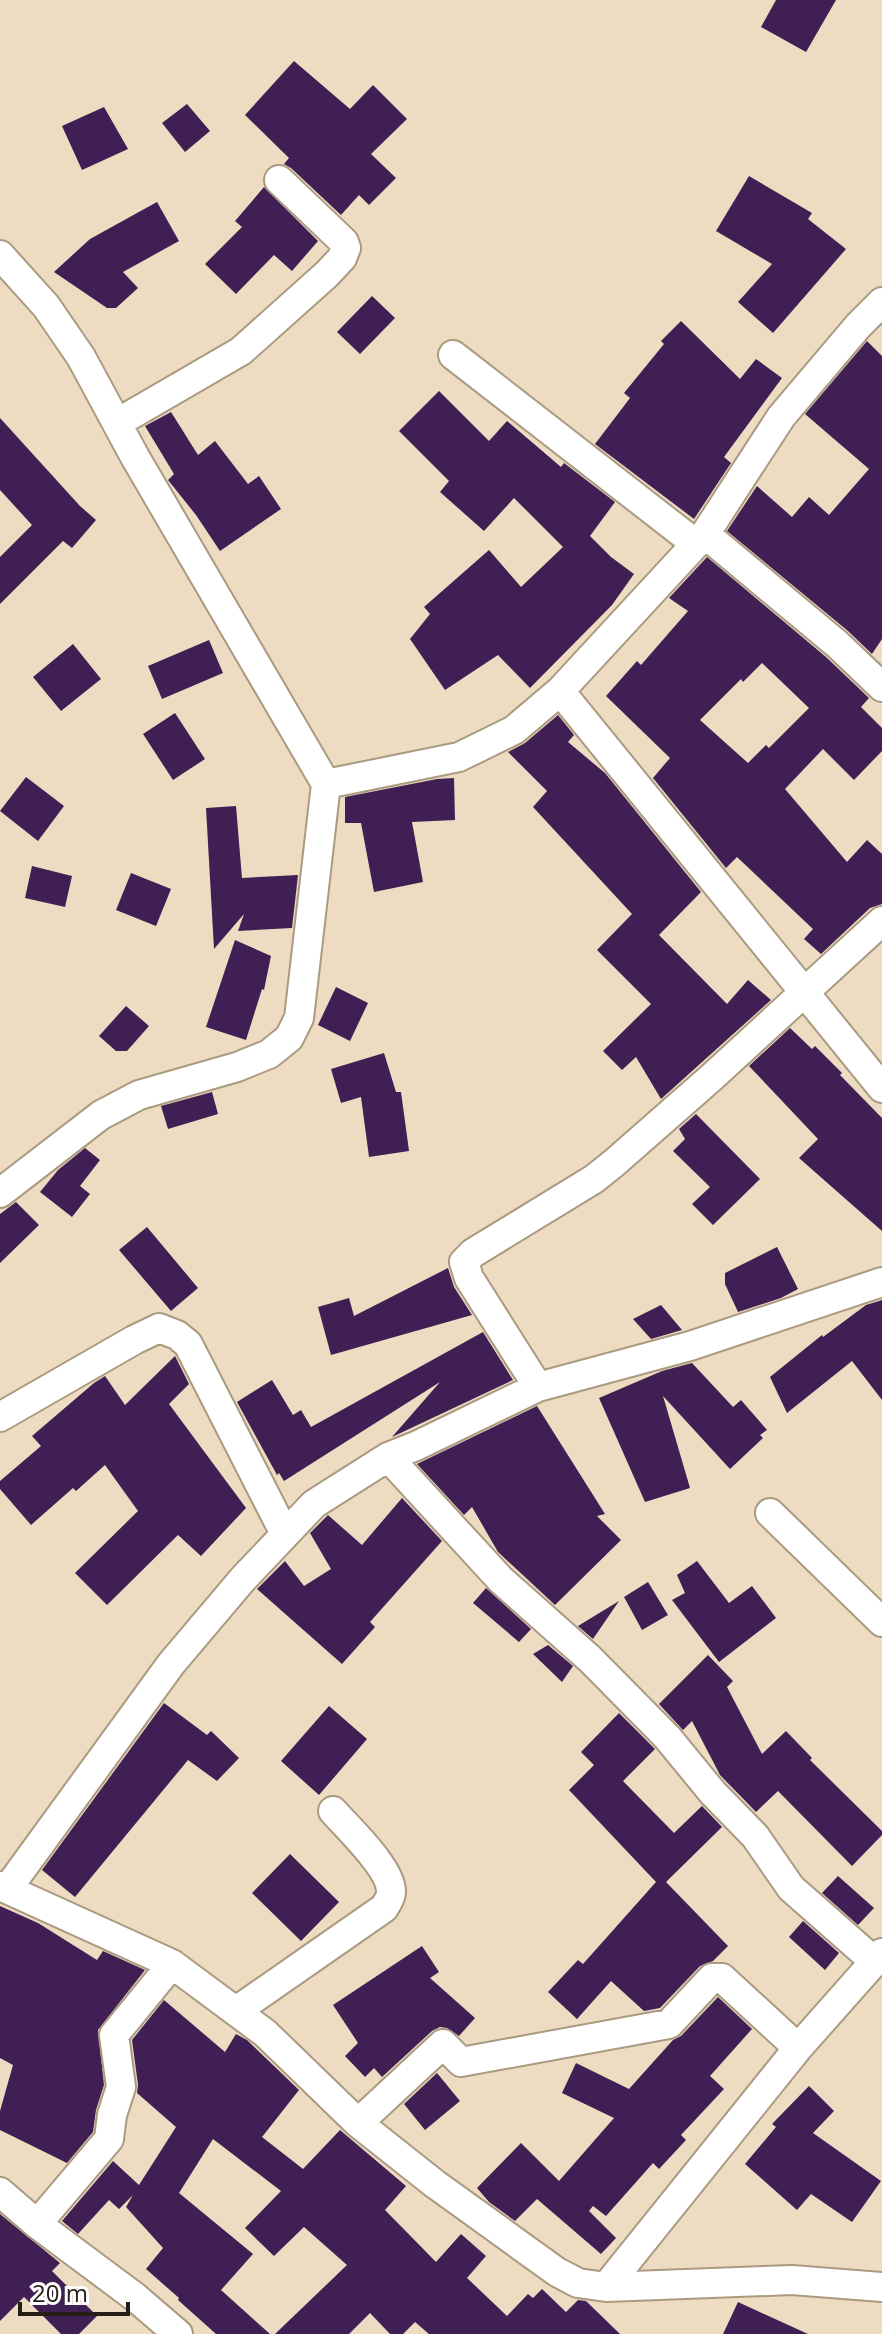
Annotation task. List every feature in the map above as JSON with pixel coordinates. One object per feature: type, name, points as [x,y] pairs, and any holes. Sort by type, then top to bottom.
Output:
[{"type":"street","points":[[117,423],[241,351],[305,296],[342,258],[346,248],[344,242],[279,180]]},
{"type":"street","points":[[0,255],[46,306],[81,357],[135,457],[326,784],[299,1018],[289,1038],[269,1054],[237,1067],[139,1095],[101,1115],[0,1193]]},
{"type":"street","points":[[326,784],[459,757],[514,730],[560,691],[701,539],[781,417],[882,302]]},
{"type":"street","points":[[453,355],[837,644],[882,687]]},
{"type":"street","points":[[560,691],[882,1088]]},
{"type":"street","points":[[538,1387],[469,1278],[464,1262],[473,1253],[594,1179],[614,1163],[882,921]]},
{"type":"street","points":[[882,1282],[676,1350],[538,1387],[388,1457],[314,1504],[242,1580],[171,1664],[4,1887],[172,1964],[265,2033],[358,2123],[435,2184],[557,2272],[578,2283],[606,2287],[792,2280],[882,2287]]},
{"type":"street","points":[[0,1417],[159,1328],[177,1335],[188,1344],[285,1534]]},
{"type":"street","points":[[388,1457],[501,1580],[590,1659],[667,1737],[713,1793],[755,1836],[791,1888],[878,1957],[798,2048],[606,2287]]},
{"type":"street","points":[[770,1513],[882,1622]]},
{"type":"street","points":[[236,2011],[384,1908],[392,1895],[390,1881],[383,1869],[333,1811]]},
{"type":"street","points":[[37,2224],[109,2139],[112,2115],[121,2087],[114,2035],[172,1964]]},
{"type":"street","points":[[358,2123],[443,2044],[461,2062],[669,2024],[712,1978],[722,1978],[798,2048]]},
{"type":"street","points":[[2,2198],[135,2297],[178,2334]]},
{"type":"building","points":[[776,0],[836,0],[806,52],[761,27]]},
{"type":"building","points":[[294,61],[350,109],[373,85],[407,119],[371,154],[396,178],[369,205],[359,195],[341,215],[284,164],[289,158],[245,115]]},
{"type":"building","points":[[187,104],[210,131],[185,152],[162,123]]},
{"type":"building","points":[[104,107],[128,149],[82,170],[62,126]]},
{"type":"building","points":[[749,176],[812,213],[808,219],[846,249],[773,333],[738,302],[772,264],[716,231]]},
{"type":"building","points":[[264,187],[318,241],[292,271],[274,255],[236,294],[205,264],[242,227],[235,221]]},
{"type":"building","points":[[157,202],[179,241],[123,272],[138,288],[116,308],[107,308],[54,272],[90,239]]},
{"type":"building","points":[[372,296],[395,318],[360,354],[337,332]]},
{"type":"building","points":[[681,321],[740,379],[756,359],[782,378],[724,457],[731,463],[694,519],[595,444],[630,398],[624,393],[664,344],[661,341]]},
{"type":"building","points":[[867,341],[882,356],[882,639],[872,654],[727,531],[757,486],[792,517],[809,497],[829,515],[869,469],[805,414]]},
{"type":"building","points":[[439,391],[489,441],[507,421],[561,467],[564,463],[615,502],[590,536],[634,574],[612,605],[530,688],[498,655],[445,690],[410,639],[430,614],[424,607],[489,550],[521,587],[563,547],[514,498],[484,531],[440,492],[449,481],[399,431]]},
{"type":"building","points":[[171,412],[198,455],[215,441],[248,484],[259,476],[281,509],[220,551],[168,480],[174,474],[145,426]]},
{"type":"building","points":[[0,418],[96,520],[72,548],[63,541],[0,604],[0,557],[32,525],[0,490]]},
{"type":"building","points":[[707,557],[826,657],[869,698],[861,707],[882,728],[882,751],[854,780],[823,749],[785,789],[847,862],[867,840],[882,854],[882,904],[870,908],[821,954],[804,939],[813,929],[737,857],[726,868],[653,778],[670,758],[606,696],[637,661],[641,665],[688,611],[669,598]],"holes":[[[762,663],[809,708],[769,748],[766,745],[748,763],[700,720],[741,679],[743,682]]]},
{"type":"building","points":[[209,640],[223,673],[162,699],[148,666]]},
{"type":"building","points":[[73,644],[101,679],[61,711],[33,677]]},
{"type":"building","points":[[175,713],[205,759],[173,780],[143,734]]},
{"type":"building","points":[[558,715],[574,735],[568,742],[605,773],[701,892],[659,935],[727,1004],[748,980],[771,1000],[661,1099],[636,1057],[622,1070],[603,1051],[651,1004],[597,950],[632,914],[533,807],[547,791],[508,752],[525,743]]},
{"type":"building","points":[[26,777],[64,806],[38,841],[0,811]]},
{"type":"building","points":[[454,778],[455,820],[412,822],[423,882],[374,892],[361,823],[345,823],[345,797]]},
{"type":"building","points":[[236,806],[242,878],[298,875],[292,928],[238,931],[244,914],[214,949],[206,808]]},
{"type":"building","points":[[32,866],[72,876],[65,907],[25,898]]},
{"type":"building","points":[[131,873],[171,889],[156,926],[116,910]]},
{"type":"building","points":[[235,940],[271,956],[264,990],[246,1040],[206,1027]]},
{"type":"building","points":[[336,987],[368,1003],[350,1041],[318,1025]]},
{"type":"building","points":[[126,1006],[149,1026],[127,1051],[116,1051],[99,1036]]},
{"type":"building","points":[[790,1028],[812,1049],[815,1046],[882,1118],[882,1231],[799,1158],[818,1139],[749,1066]]},
{"type":"building","points":[[384,1053],[396,1092],[401,1092],[409,1151],[369,1157],[361,1097],[341,1103],[331,1069]]},
{"type":"building","points":[[212,1092],[218,1114],[168,1129],[161,1106]]},
{"type":"building","points":[[696,1114],[760,1179],[713,1225],[692,1204],[710,1187],[673,1151],[685,1139],[679,1129]]},
{"type":"building","points":[[85,1148],[100,1160],[80,1186],[90,1194],[72,1217],[40,1192],[58,1170]]},
{"type":"building","points":[[16,1202],[39,1225],[0,1263],[0,1214]]},
{"type":"building","points":[[147,1227],[198,1288],[171,1311],[119,1250]]},
{"type":"building","points":[[777,1247],[798,1289],[738,1312],[725,1284],[725,1273]]},
{"type":"building","points":[[448,1268],[454,1287],[472,1315],[331,1355],[318,1307],[349,1298],[354,1316]]},
{"type":"building","points":[[882,1300],[882,1400],[852,1361],[787,1413],[770,1377],[822,1335],[866,1305]]},
{"type":"building","points":[[661,1305],[682,1330],[651,1339],[633,1319]]},
{"type":"building","points":[[483,1332],[513,1380],[392,1437],[440,1382],[284,1481],[279,1473],[277,1475],[237,1402],[272,1380],[293,1415],[301,1410],[311,1427]]},
{"type":"building","points":[[175,1356],[189,1384],[169,1404],[246,1508],[201,1556],[178,1535],[107,1605],[75,1573],[138,1511],[105,1465],[31,1525],[0,1489],[0,1481],[41,1446],[32,1436],[94,1383],[105,1376],[125,1405]]},
{"type":"building","points":[[692,1363],[733,1407],[741,1400],[767,1430],[760,1435],[763,1438],[730,1469],[663,1396],[690,1488],[645,1502],[599,1398],[662,1371]]},
{"type":"building","points":[[537,1406],[605,1514],[597,1516],[621,1540],[555,1605],[498,1552],[472,1507],[464,1515],[417,1464]]},
{"type":"building","points":[[402,1498],[442,1541],[370,1622],[375,1627],[342,1664],[257,1589],[285,1561],[304,1586],[331,1569],[310,1533],[328,1515],[362,1545]]},
{"type":"building","points":[[697,1561],[729,1603],[752,1586],[776,1618],[719,1662],[672,1600],[685,1593],[677,1575]]},
{"type":"building","points":[[648,1582],[668,1615],[642,1630],[624,1597]]},
{"type":"building","points":[[486,1588],[531,1629],[519,1642],[473,1603]]},
{"type":"building","points":[[619,1601],[593,1639],[578,1626]]},
{"type":"building","points":[[548,1645],[573,1666],[562,1682],[533,1654]]},
{"type":"building","points":[[708,1655],[733,1681],[727,1687],[762,1754],[786,1731],[812,1758],[810,1760],[882,1831],[882,1835],[852,1866],[778,1791],[756,1812],[720,1775],[692,1721],[683,1730],[659,1704]]},
{"type":"building","points":[[164,1703],[207,1735],[211,1731],[239,1758],[217,1781],[188,1760],[75,1897],[42,1870]]},
{"type":"building","points":[[329,1706],[367,1739],[319,1795],[281,1761]]},
{"type":"building","points":[[619,1713],[655,1749],[623,1781],[674,1833],[702,1806],[722,1827],[666,1882],[728,1946],[713,1961],[700,1966],[660,2008],[644,2011],[611,1981],[577,2019],[548,1992],[578,1960],[583,1964],[656,1882],[569,1790],[594,1765],[581,1752]]},
{"type":"building","points":[[290,1854],[339,1902],[301,1941],[252,1893]]},
{"type":"building","points":[[838,1876],[874,1908],[858,1925],[822,1893]]},
{"type":"building","points":[[0,1906],[38,1923],[97,1960],[103,1951],[145,1970],[98,2030],[104,2085],[93,2132],[67,2163],[0,2130],[0,2111],[13,2065],[0,2058]]},
{"type":"building","points":[[803,1921],[839,1953],[825,1970],[789,1937]]},
{"type":"building","points":[[422,1946],[439,1972],[430,1978],[475,2018],[459,2036],[447,2028],[432,2031],[382,2077],[374,2068],[365,2077],[345,2056],[358,2043],[333,2005]]},
{"type":"building","points":[[718,1997],[752,2029],[710,2076],[724,2089],[681,2135],[686,2140],[659,2169],[653,2163],[606,2216],[593,2206],[589,2211],[616,2238],[601,2254],[537,2199],[515,2221],[489,2202],[477,2188],[521,2143],[559,2181],[614,2118],[562,2093],[576,2063],[629,2089],[673,2040],[681,2036]]},
{"type":"building","points":[[164,2000],[225,2052],[236,2034],[247,2040],[299,2090],[262,2137],[303,2169],[340,2130],[406,2186],[385,2210],[436,2262],[461,2234],[486,2256],[467,2278],[507,2316],[528,2294],[533,2298],[542,2289],[566,2312],[578,2300],[586,2301],[620,2334],[429,2334],[415,2322],[403,2334],[390,2334],[370,2313],[349,2334],[275,2334],[347,2265],[304,2227],[274,2256],[245,2228],[281,2191],[213,2139],[179,2193],[253,2254],[221,2290],[270,2334],[216,2334],[146,2269],[163,2248],[126,2207],[133,2195],[119,2209],[109,2200],[78,2234],[62,2221],[113,2161],[139,2185],[176,2127],[137,2093],[132,2040]]},
{"type":"building","points":[[437,2073],[460,2101],[425,2130],[404,2104]]},
{"type":"building","points":[[809,2086],[834,2111],[813,2133],[881,2181],[852,2222],[811,2194],[797,2210],[745,2164],[776,2127],[772,2124]]},
{"type":"building","points":[[0,2214],[60,2263],[52,2271],[97,2316],[79,2334],[61,2334],[24,2297],[0,2321]]},
{"type":"building","points":[[738,2302],[808,2334],[723,2334]]}]
